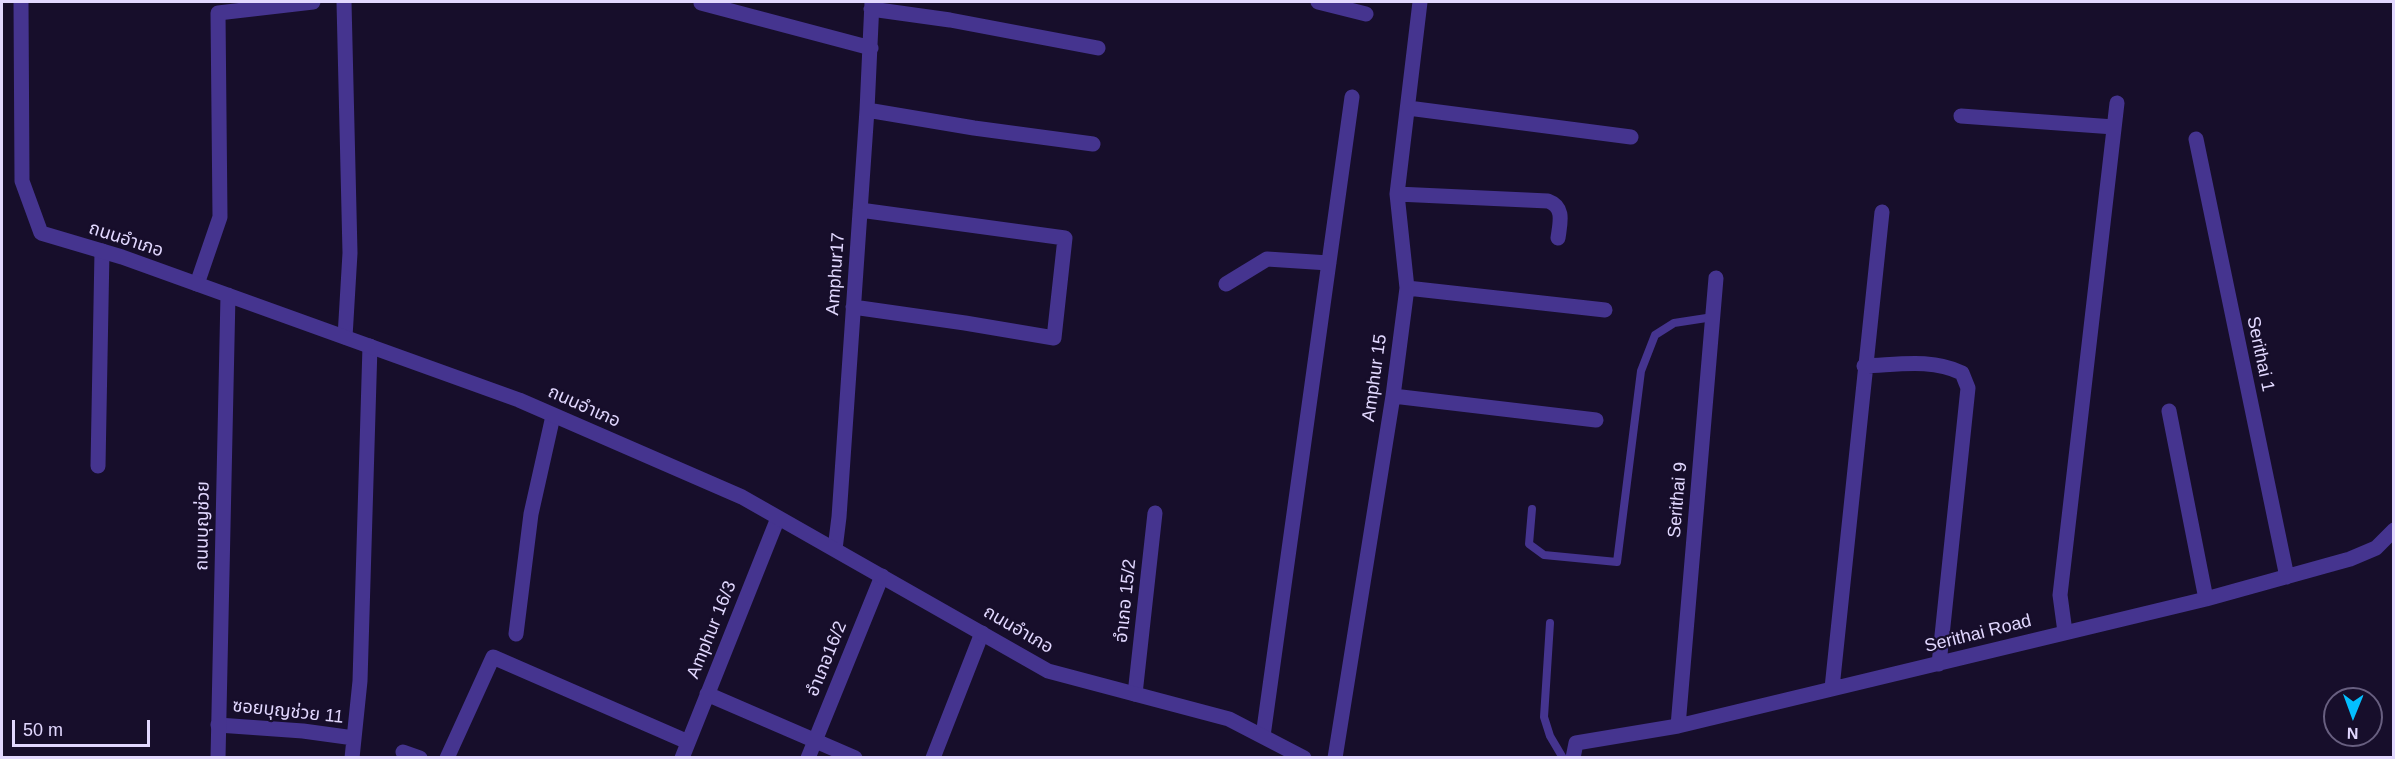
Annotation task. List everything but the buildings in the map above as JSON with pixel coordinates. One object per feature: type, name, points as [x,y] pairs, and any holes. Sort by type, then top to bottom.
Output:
[{"type":"street","name":"ถนนอำเภอ","points":[[21,2],[22,181],[41,233],[102,251],[197,284],[519,400],[742,497],[1048,670],[1229,719],[1305,758]]},
{"type":"street","points":[[197,284],[220,217],[218,13],[313,2]]},
{"type":"street","points":[[344,2],[350,252],[345,337]]},
{"type":"street","points":[[1318,2],[1366,14]]},
{"type":"street","name":"Amphur 15","points":[[1335,758],[1393,396],[1407,288],[1397,194],[1420,2]]},
{"type":"street","points":[[701,3],[871,48]]},
{"type":"street","points":[[871,5],[1098,48]]},
{"type":"street","name":"Amphur17","points":[[835,549],[867,110],[871,5]]},
{"type":"street","points":[[1263,736],[1352,97]]},
{"type":"street","points":[[2065,632],[2060,595],[2117,104]]},
{"type":"street","points":[[1408,108],[1631,137]]},
{"type":"street","points":[[867,110],[974,128],[1093,144]]},
{"type":"street","points":[[1961,116],[2114,127]]},
{"type":"street","name":"Serithai 1","points":[[2196,139],[2287,577]]},
{"type":"street","points":[[1397,194],[1548,201],[1556,204],[1560,210],[1558,238]]},
{"type":"street","points":[[853,307],[1054,338],[1065,238],[860,210]]},
{"type":"street","points":[[1832,688],[1864,366],[1882,212]]},
{"type":"street","points":[[98,466],[102,251]]},
{"type":"street","points":[[1226,284],[1268,259],[1329,264]]},
{"type":"street","name":"Serithai 9","points":[[1678,726],[1716,278]]},
{"type":"street","points":[[1407,288],[1605,310]]},
{"type":"street","name":"ถนนบุญช่วย","points":[[218,758],[228,295]]},
{"type":"street","points":[[352,758],[360,681],[370,346]]},
{"type":"street","points":[[1864,366],[1928,363],[1946,365],[1962,373],[1968,388],[1939,664]]},
{"type":"street","points":[[1393,396],[1596,420]]},
{"type":"street","points":[[2169,411],[2206,599]]},
{"type":"street","points":[[516,634],[531,514],[553,416]]},
{"type":"street","name":"อำเภอ 15/2","points":[[1135,694],[1155,513]]},
{"type":"street","name":"Amphur 16/3","points":[[682,758],[778,518]]},
{"type":"street","name":"Serithai Road","points":[[1573,758],[1576,743],[1678,726],[2206,599],[2287,577],[2350,559],[2376,548],[2394,530]]},
{"type":"street","name":"อำเภอ16/2","points":[[808,758],[882,576]]},
{"type":"street","points":[[933,758],[982,633]]},
{"type":"street","points":[[447,758],[493,657],[688,742]]},
{"type":"street","points":[[707,694],[855,758]]},
{"type":"street","name":"ซอยบุญช่วย 11","points":[[218,725],[303,731],[354,738]]},
{"type":"street","points":[[403,752],[420,758]]},
{"type":"lane","points":[[1532,508],[1529,544],[1544,555],[1617,562],[1641,371],[1655,335],[1674,323],[1713,317]]},
{"type":"lane","points":[[1550,624],[1544,717],[1550,736],[1563,758]]}]
